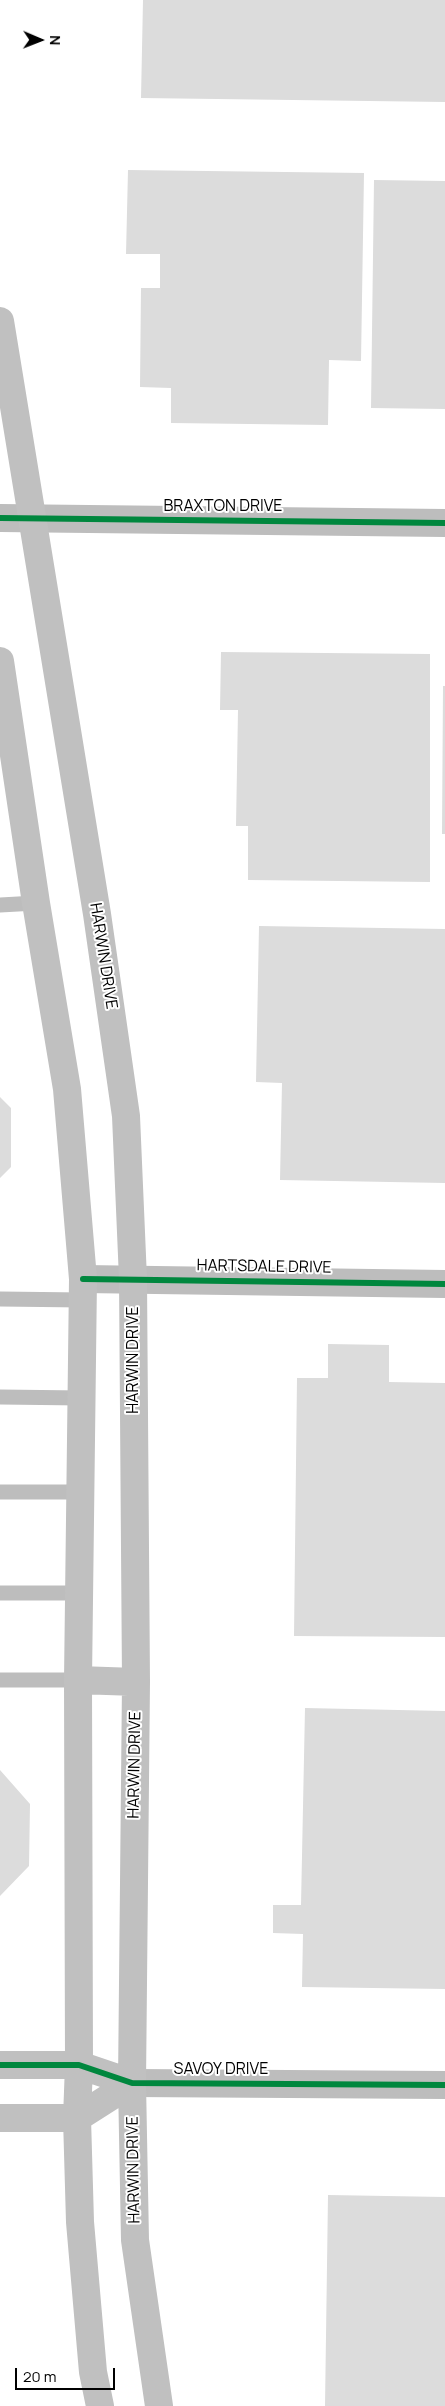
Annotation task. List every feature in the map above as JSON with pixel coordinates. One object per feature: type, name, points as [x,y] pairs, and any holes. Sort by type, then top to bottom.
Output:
[{"type":"main road","name":"HARWIN DRIVE","points":[[0,322],[30,518],[97,914],[126,1116],[134,1279],[136,1682],[132,2083],[135,2240],[159,2406]]},
{"type":"main road","points":[[0,661],[36,904],[67,1089],[83,1289],[78,1680],[79,2065],[77,2118],[80,2222],[93,2372],[100,2406]]},
{"type":"main road","points":[[78,1680],[136,1682]]},
{"type":"main road","name":"SAVOY DRIVE","points":[[0,2065],[79,2065],[132,2083]]},
{"type":"main road","points":[[0,2118],[77,2118],[132,2083]]},
{"type":"street","name":"BRAXTON DRIVE","points":[[0,518],[445,522]]},
{"type":"street","name":"HARTSDALE DRIVE","points":[[83,1289],[134,1279],[445,1284]]},
{"type":"street","name":"SAVOY DRIVE","points":[[132,2083],[445,2085]]},
{"type":"lane","points":[[0,905],[36,904]]},
{"type":"lane","points":[[0,1299],[83,1289]]},
{"type":"lane","points":[[0,1397],[82,1398]]},
{"type":"lane","points":[[0,1492],[80,1492]]},
{"type":"lane","points":[[0,1593],[79,1593]]},
{"type":"lane","points":[[0,1680],[78,1680]]},
{"type":"building","points":[[143,0],[445,0],[445,102],[141,98]]},
{"type":"building","points":[[128,170],[364,173],[361,361],[329,360],[328,425],[171,423],[171,388],[140,387],[141,288],[160,288],[160,254],[126,254]]},
{"type":"building","points":[[374,180],[445,181],[445,409],[371,408]]},
{"type":"building","points":[[221,652],[430,654],[430,882],[248,880],[248,826],[236,826],[238,710],[220,710]]},
{"type":"building","points":[[443,686],[445,686],[445,834],[442,834]]},
{"type":"building","points":[[259,926],[445,929],[445,1183],[280,1180],[282,1083],[256,1082]]},
{"type":"building","points":[[0,1097],[11,1108],[11,1167],[0,1178]]},
{"type":"building","points":[[328,1344],[389,1345],[389,1382],[445,1383],[445,1637],[294,1636],[297,1378],[328,1378]]},
{"type":"building","points":[[305,1708],[445,1711],[445,1989],[302,1987],[303,1934],[273,1933],[273,1905],[301,1905]]},
{"type":"building","points":[[0,1770],[30,1804],[29,1866],[0,1896]]},
{"type":"building","points":[[328,2195],[445,2197],[445,2406],[325,2406]]},
{"type":"cycle path","points":[[0,518],[445,523]]},
{"type":"cycle path","points":[[83,1279],[445,1284]]},
{"type":"cycle path","points":[[0,2065],[79,2065],[132,2083],[445,2085]]}]
